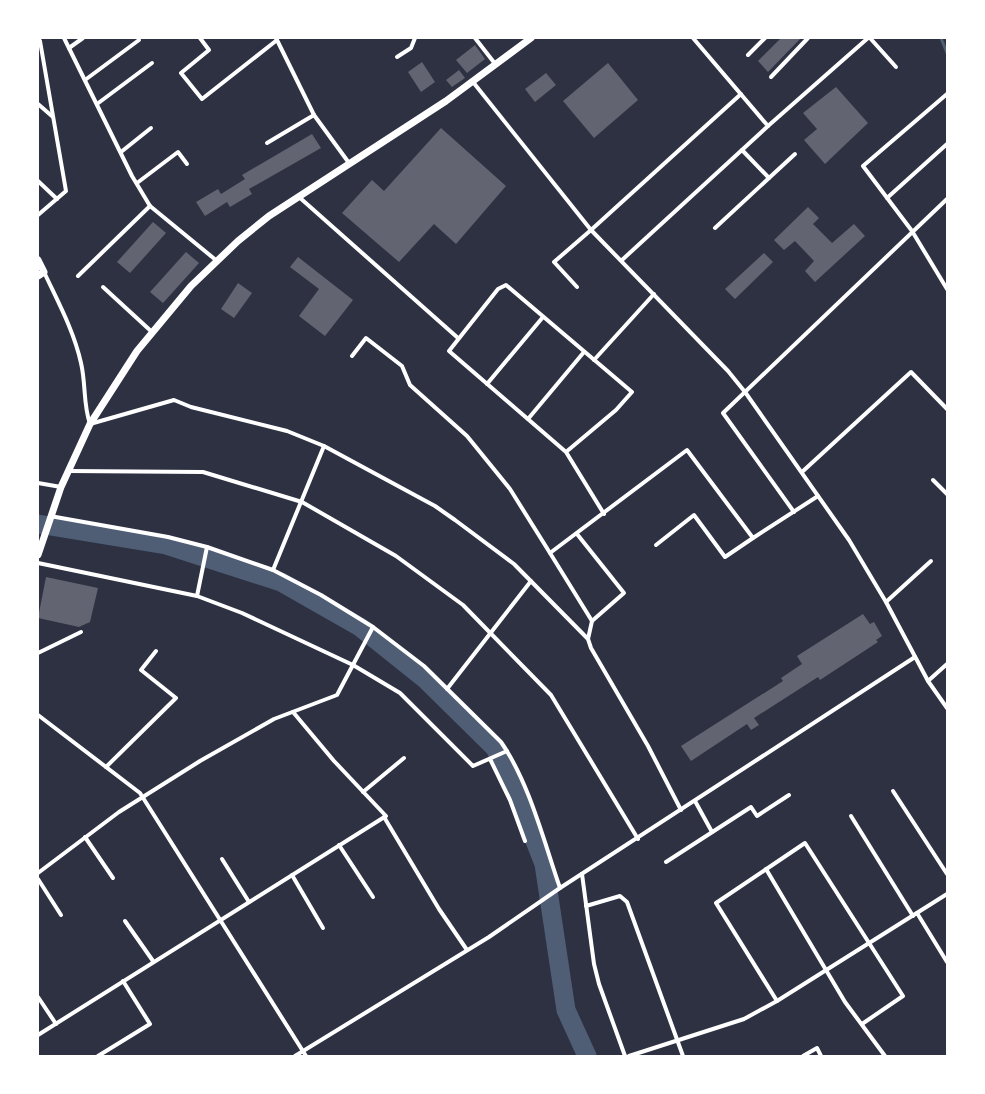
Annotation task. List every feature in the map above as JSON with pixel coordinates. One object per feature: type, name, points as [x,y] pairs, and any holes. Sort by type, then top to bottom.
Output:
[{"type":"main road","points":[[38,555],[49,518],[67,471],[90,424],[137,351],[191,286],[238,241],[269,216],[473,82],[531,38]]},
{"type":"main road","points":[[38,260],[41,274]]},
{"type":"street","points":[[64,38],[137,184],[150,206],[218,261]]},
{"type":"street","points":[[69,48],[83,38]]},
{"type":"street","points":[[200,38],[210,50],[181,73],[202,99],[277,39],[314,115],[349,163]]},
{"type":"street","points":[[397,57],[411,48],[415,38]]},
{"type":"street","points":[[475,38],[496,65]]},
{"type":"street","points":[[693,38],[768,126]]},
{"type":"street","points":[[748,56],[765,38]]},
{"type":"street","points":[[771,77],[808,38]]},
{"type":"street","points":[[622,260],[768,126],[869,38],[896,67]]},
{"type":"street","points":[[38,39],[40,41],[66,191],[38,215]]},
{"type":"street","points":[[85,80],[139,40]]},
{"type":"street","points":[[97,104],[152,62]]},
{"type":"street","points":[[473,82],[591,230],[622,260],[728,371],[745,392],[849,540],[886,602],[928,682],[947,708]]},
{"type":"street","points":[[577,287],[554,262],[741,94]]},
{"type":"street","points":[[947,94],[863,166],[912,231],[947,289]]},
{"type":"street","points":[[38,104],[53,117]]},
{"type":"street","points":[[267,144],[314,115]]},
{"type":"street","points":[[121,152],[151,128]]},
{"type":"street","points":[[887,198],[947,144]]},
{"type":"street","points":[[742,150],[769,178]]},
{"type":"street","points":[[137,184],[178,152],[187,164]]},
{"type":"street","points":[[715,228],[795,154]]},
{"type":"street","points":[[38,181],[57,199]]},
{"type":"street","points":[[299,197],[458,338]]},
{"type":"street","points":[[794,512],[724,413],[947,199]]},
{"type":"street","points":[[78,276],[150,206]]},
{"type":"street","points":[[41,274],[73,335],[82,366],[85,410],[90,424],[174,400],[191,407],[287,431],[324,446],[435,506],[514,564],[588,639],[591,648],[648,746],[681,810]]},
{"type":"street","points":[[566,452],[616,410],[632,392],[506,285],[498,289],[458,338],[450,351],[566,452],[604,514]]},
{"type":"street","points":[[103,286],[152,332]]},
{"type":"street","points":[[594,360],[654,294]]},
{"type":"street","points":[[487,384],[543,317]]},
{"type":"street","points":[[352,356],[366,338],[402,366],[410,385],[466,436],[510,489],[592,621]]},
{"type":"street","points":[[528,419],[584,352]]},
{"type":"street","points":[[802,472],[910,372],[947,409]]},
{"type":"street","points":[[274,570],[324,446]]},
{"type":"street","points":[[550,553],[604,514],[687,450],[753,538]]},
{"type":"street","points":[[67,471],[203,472],[302,502],[405,561],[463,605],[551,695],[638,838]]},
{"type":"street","points":[[933,480],[947,494]]},
{"type":"street","points":[[38,483],[61,487]]},
{"type":"street","points":[[656,545],[694,515],[725,557],[818,496]]},
{"type":"street","points":[[49,518],[168,537],[274,570],[373,627],[424,666],[501,742],[507,751],[530,800],[560,888]]},
{"type":"street","points":[[577,534],[624,593],[592,621],[588,639]]},
{"type":"street","points":[[197,596],[206,549]]},
{"type":"street","points":[[886,602],[931,561]]},
{"type":"street","points":[[38,563],[197,596],[242,613],[353,665],[400,693],[473,766],[507,751]]},
{"type":"street","points":[[447,689],[531,581]]},
{"type":"street","points":[[38,873],[85,837],[142,797],[235,740],[274,719],[337,695],[373,627]]},
{"type":"street","points":[[38,653],[81,632]]},
{"type":"street","points":[[106,767],[176,698],[141,670],[156,651]]},
{"type":"street","points":[[295,1056],[467,950],[915,657]]},
{"type":"street","points":[[928,682],[947,664]]},
{"type":"street","points":[[293,712],[334,761],[386,816],[384,817],[439,909],[467,950]]},
{"type":"street","points":[[38,715],[106,767],[142,797],[219,921],[306,1056]]},
{"type":"street","points":[[363,792],[404,758]]},
{"type":"street","points":[[490,759],[510,800],[525,841]]},
{"type":"street","points":[[893,791],[947,874]]},
{"type":"street","points":[[666,862],[751,807],[757,816],[789,795]]},
{"type":"street","points":[[695,801],[712,832]]},
{"type":"street","points":[[851,816],[947,962]]},
{"type":"street","points":[[38,1035],[153,961],[384,817]]},
{"type":"street","points":[[85,837],[113,878]]},
{"type":"street","points":[[777,1001],[716,903],[805,843],[903,996],[862,1024]]},
{"type":"street","points":[[339,846],[373,898]]},
{"type":"street","points":[[222,859],[249,902]]},
{"type":"street","points":[[766,869],[845,1002],[885,1056]]},
{"type":"street","points":[[582,874],[594,964],[599,984],[625,1056]]},
{"type":"street","points":[[292,875],[323,928]]},
{"type":"street","points":[[38,879],[61,915]]},
{"type":"street","points":[[629,1056],[744,1019],[777,1001],[947,894]]},
{"type":"street","points":[[586,906],[620,896],[627,902],[683,1056]]},
{"type":"street","points":[[125,921],[153,961]]},
{"type":"street","points":[[98,1056],[150,1024],[123,981]]},
{"type":"street","points":[[38,997],[56,1024]]},
{"type":"street","points":[[803,1056],[816,1048],[821,1056]]},
{"type":"building","points":[[781,38],[801,38],[768,72],[758,61]]},
{"type":"building","points":[[475,45],[485,59],[467,73],[456,60]]},
{"type":"building","points":[[422,62],[435,82],[421,92],[408,72]]},
{"type":"building","points":[[608,63],[638,100],[594,138],[563,101]]},
{"type":"building","points":[[459,70],[465,78],[452,87],[446,80]]},
{"type":"building","points":[[546,73],[556,85],[535,102],[525,89]]},
{"type":"building","points":[[836,87],[868,123],[825,164],[804,140],[817,129],[803,113]]},
{"type":"building","points":[[441,128],[506,186],[456,244],[434,224],[399,262],[342,213],[372,180],[384,191]]},
{"type":"building","points":[[312,134],[321,148],[249,189],[252,194],[230,207],[227,202],[205,216],[196,202],[218,189],[221,194],[245,179],[242,175]]},
{"type":"building","points":[[808,207],[819,218],[813,224],[832,243],[854,224],[865,236],[815,282],[805,271],[814,261],[795,241],[784,250],[774,240]]},
{"type":"building","points":[[153,222],[166,233],[130,273],[117,262]]},
{"type":"building","points":[[186,252],[199,263],[163,303],[150,292]]},
{"type":"building","points":[[764,253],[773,262],[735,299],[725,289]]},
{"type":"building","points":[[298,257],[353,300],[325,336],[299,316],[319,289],[290,267]]},
{"type":"building","points":[[238,283],[252,293],[234,318],[221,309]]},
{"type":"building","points":[[46,577],[98,588],[90,622],[79,627],[38,618]]},
{"type":"building","points":[[863,614],[870,624],[874,622],[882,636],[876,640],[878,642],[820,680],[818,677],[754,718],[759,725],[751,730],[747,724],[691,761],[681,746],[783,681],[781,678],[802,664],[797,656]]},
{"type":"waterway","points":[[941,38],[947,53]]},
{"type":"waterway","points":[[38,524],[166,545],[281,582],[360,627],[425,679],[495,748],[511,780],[544,864],[566,1010],[587,1056]]}]
